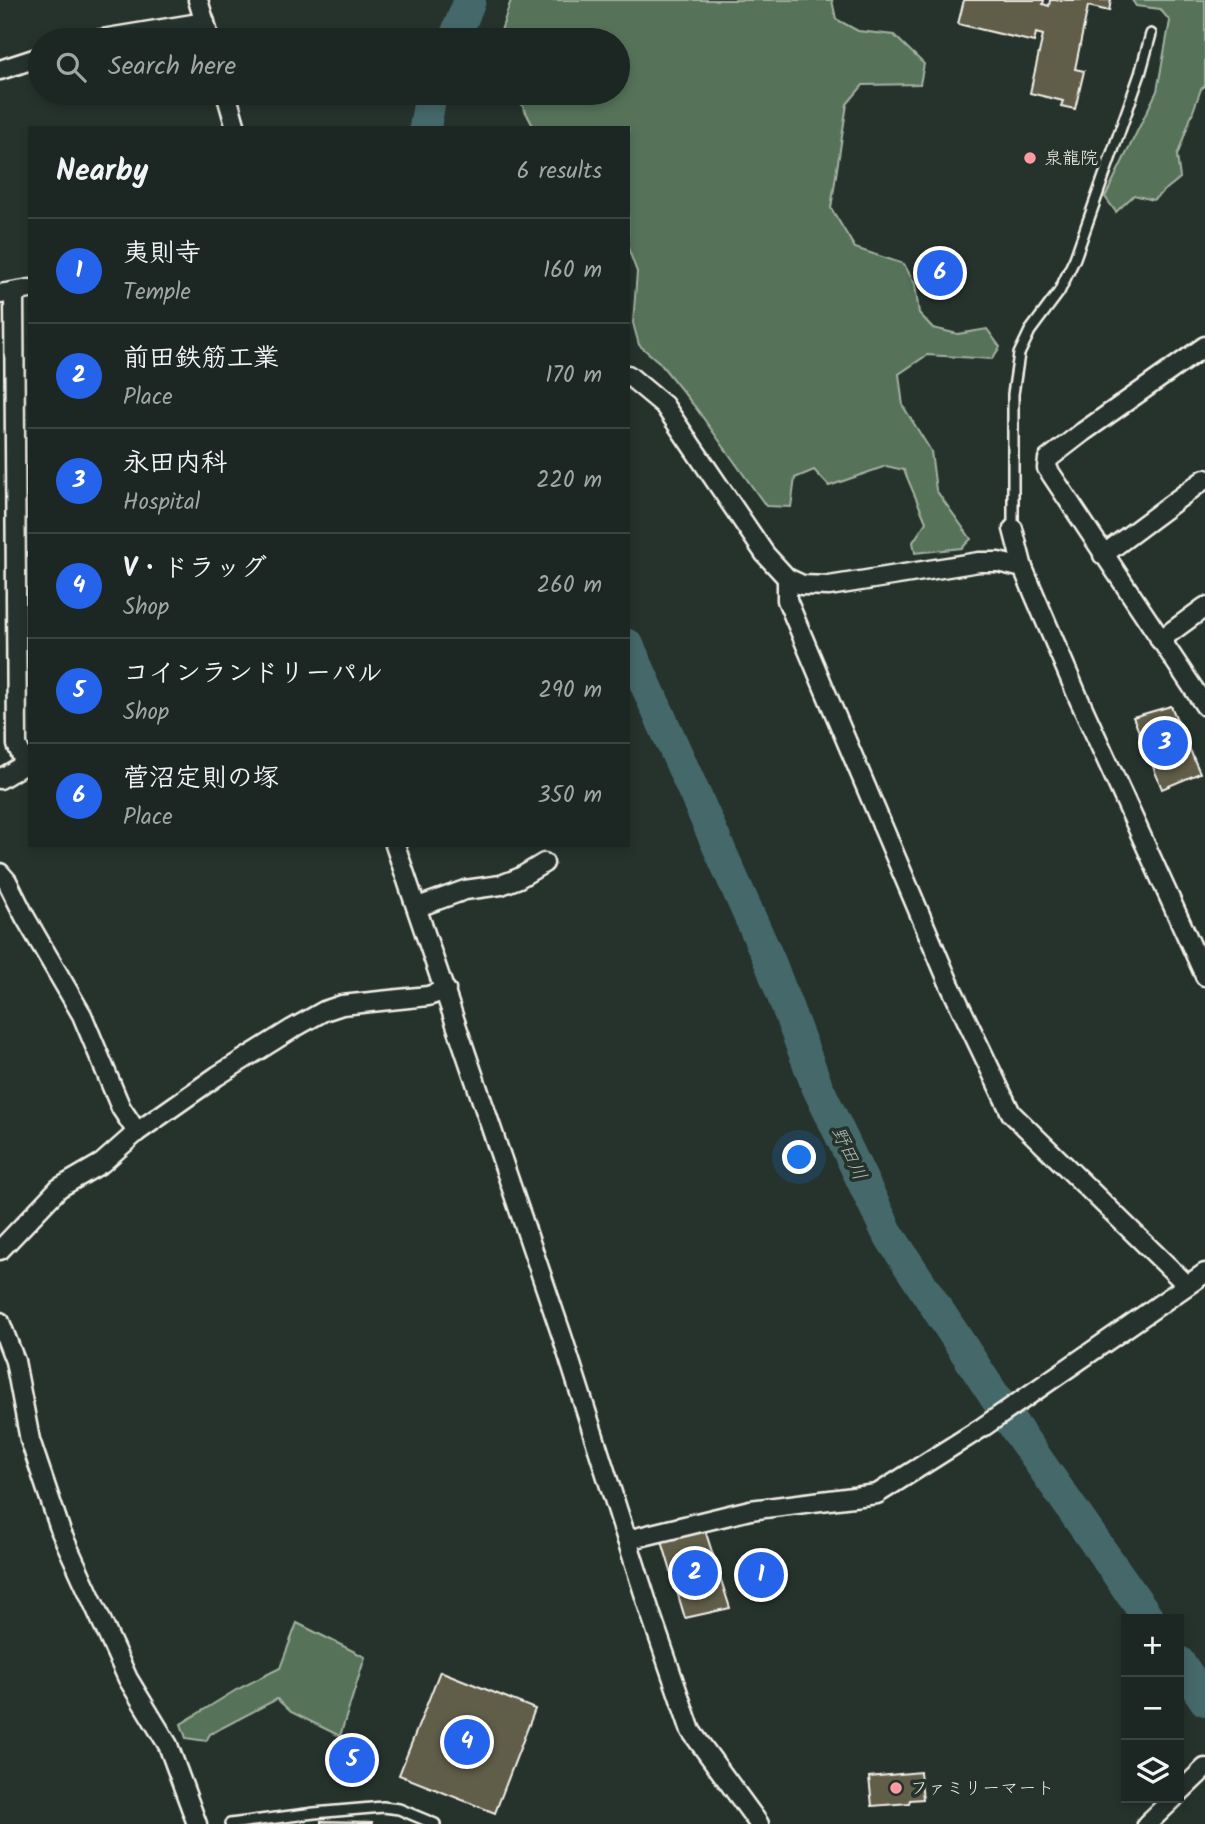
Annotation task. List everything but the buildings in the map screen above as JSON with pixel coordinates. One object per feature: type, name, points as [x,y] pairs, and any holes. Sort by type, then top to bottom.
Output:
[{"type":"street","points":[[198,0],[207,28]]},
{"type":"street","points":[[169,28],[205,22]]},
{"type":"street","points":[[0,70],[28,61]]},
{"type":"street","points":[[229,105],[235,126]]},
{"type":"street","points":[[0,779],[28,762],[17,745],[15,292]]},
{"type":"street","points":[[1205,346],[1048,459],[1047,468],[1205,706]]},
{"type":"street","points":[[630,377],[664,405],[765,554],[787,578],[802,584],[829,586],[979,562],[998,562],[1023,568]]},
{"type":"street","points":[[1103,555],[1205,479]]},
{"type":"street","points":[[1013,529],[1023,568],[1078,697],[1205,976]]},
{"type":"street","points":[[787,578],[787,600],[949,983],[1011,1113],[1188,1285]]},
{"type":"street","points":[[1160,640],[1205,607]]},
{"type":"street","points":[[397,847],[562,1336],[691,1731],[759,1824]]},
{"type":"street","points":[[418,907],[465,890],[501,885],[544,863]]},
{"type":"street","points":[[0,873],[82,1015],[121,1108],[137,1132]]},
{"type":"street","points":[[0,1250],[59,1188],[102,1163],[137,1132],[217,1076],[292,1029],[324,1011],[342,1005],[428,996],[446,990]]},
{"type":"street","points":[[627,1540],[750,1510],[877,1494],[1021,1401],[1205,1273]]},
{"type":"street","points":[[0,1322],[15,1361],[30,1440],[61,1532],[128,1679],[169,1745],[197,1824]]},
{"type":"street","points":[[1184,1788],[1205,1768]]},
{"type":"street","points":[[1147,1824],[1169,1803]]},
{"type":"lane","points":[[1013,529],[1013,394],[1019,354],[1030,331],[1059,292],[1075,258],[1140,74],[1151,34]]},
{"type":"lane","points":[[230,1824],[383,1807],[399,1809],[435,1824]]},
{"type":"green space","points":[[511,0],[832,0],[836,19],[858,31],[894,35],[924,64],[920,84],[863,85],[847,104],[831,208],[855,248],[904,264],[915,284],[919,313],[933,328],[958,334],[987,329],[1000,347],[992,359],[927,355],[899,374],[903,406],[931,451],[936,490],[971,539],[962,548],[915,553],[913,542],[926,522],[904,470],[886,466],[829,486],[814,470],[795,478],[791,507],[766,506],[696,408],[659,362],[639,345],[633,323],[637,272],[630,253],[630,126],[533,126],[522,105],[630,105],[630,28],[502,28]]},
{"type":"green space","points":[[1132,0],[1205,0],[1205,86],[1201,89],[1177,156],[1180,178],[1153,200],[1134,195],[1116,212],[1105,197],[1157,91],[1170,21],[1160,9],[1136,6]]},
{"type":"green space","points":[[297,1623],[365,1657],[340,1736],[291,1712],[277,1699],[210,1734],[206,1741],[186,1738],[181,1724],[236,1690],[280,1668]]},
{"type":"waterway","name":"野田川","points":[[459,28],[470,0]]},
{"type":"waterway","name":"野田川","points":[[425,126],[429,105]]},
{"type":"waterway","name":"野田川","points":[[630,649],[770,962],[817,1086],[887,1232],[1016,1429],[1146,1614]]},
{"type":"waterway","name":"野田川","points":[[1184,1669],[1205,1700]]},
{"type":"place","name":"泉龍院","points":[[1030,158]]},
{"type":"place","name":"菅沼定則の塚","points":[[940,273]]},
{"type":"place","name":"永田内科","points":[[1165,743]]},
{"type":"place","name":"前田鉄筋工業","points":[[695,1573]]},
{"type":"place","name":"夷則寺","points":[[761,1575]]},
{"type":"place","name":"V・ドラッグ","points":[[467,1742]]},
{"type":"place","name":"コインランドリーパル","points":[[352,1760]]},
{"type":"place","name":"ファミリーマート","points":[[896,1788]]}]
